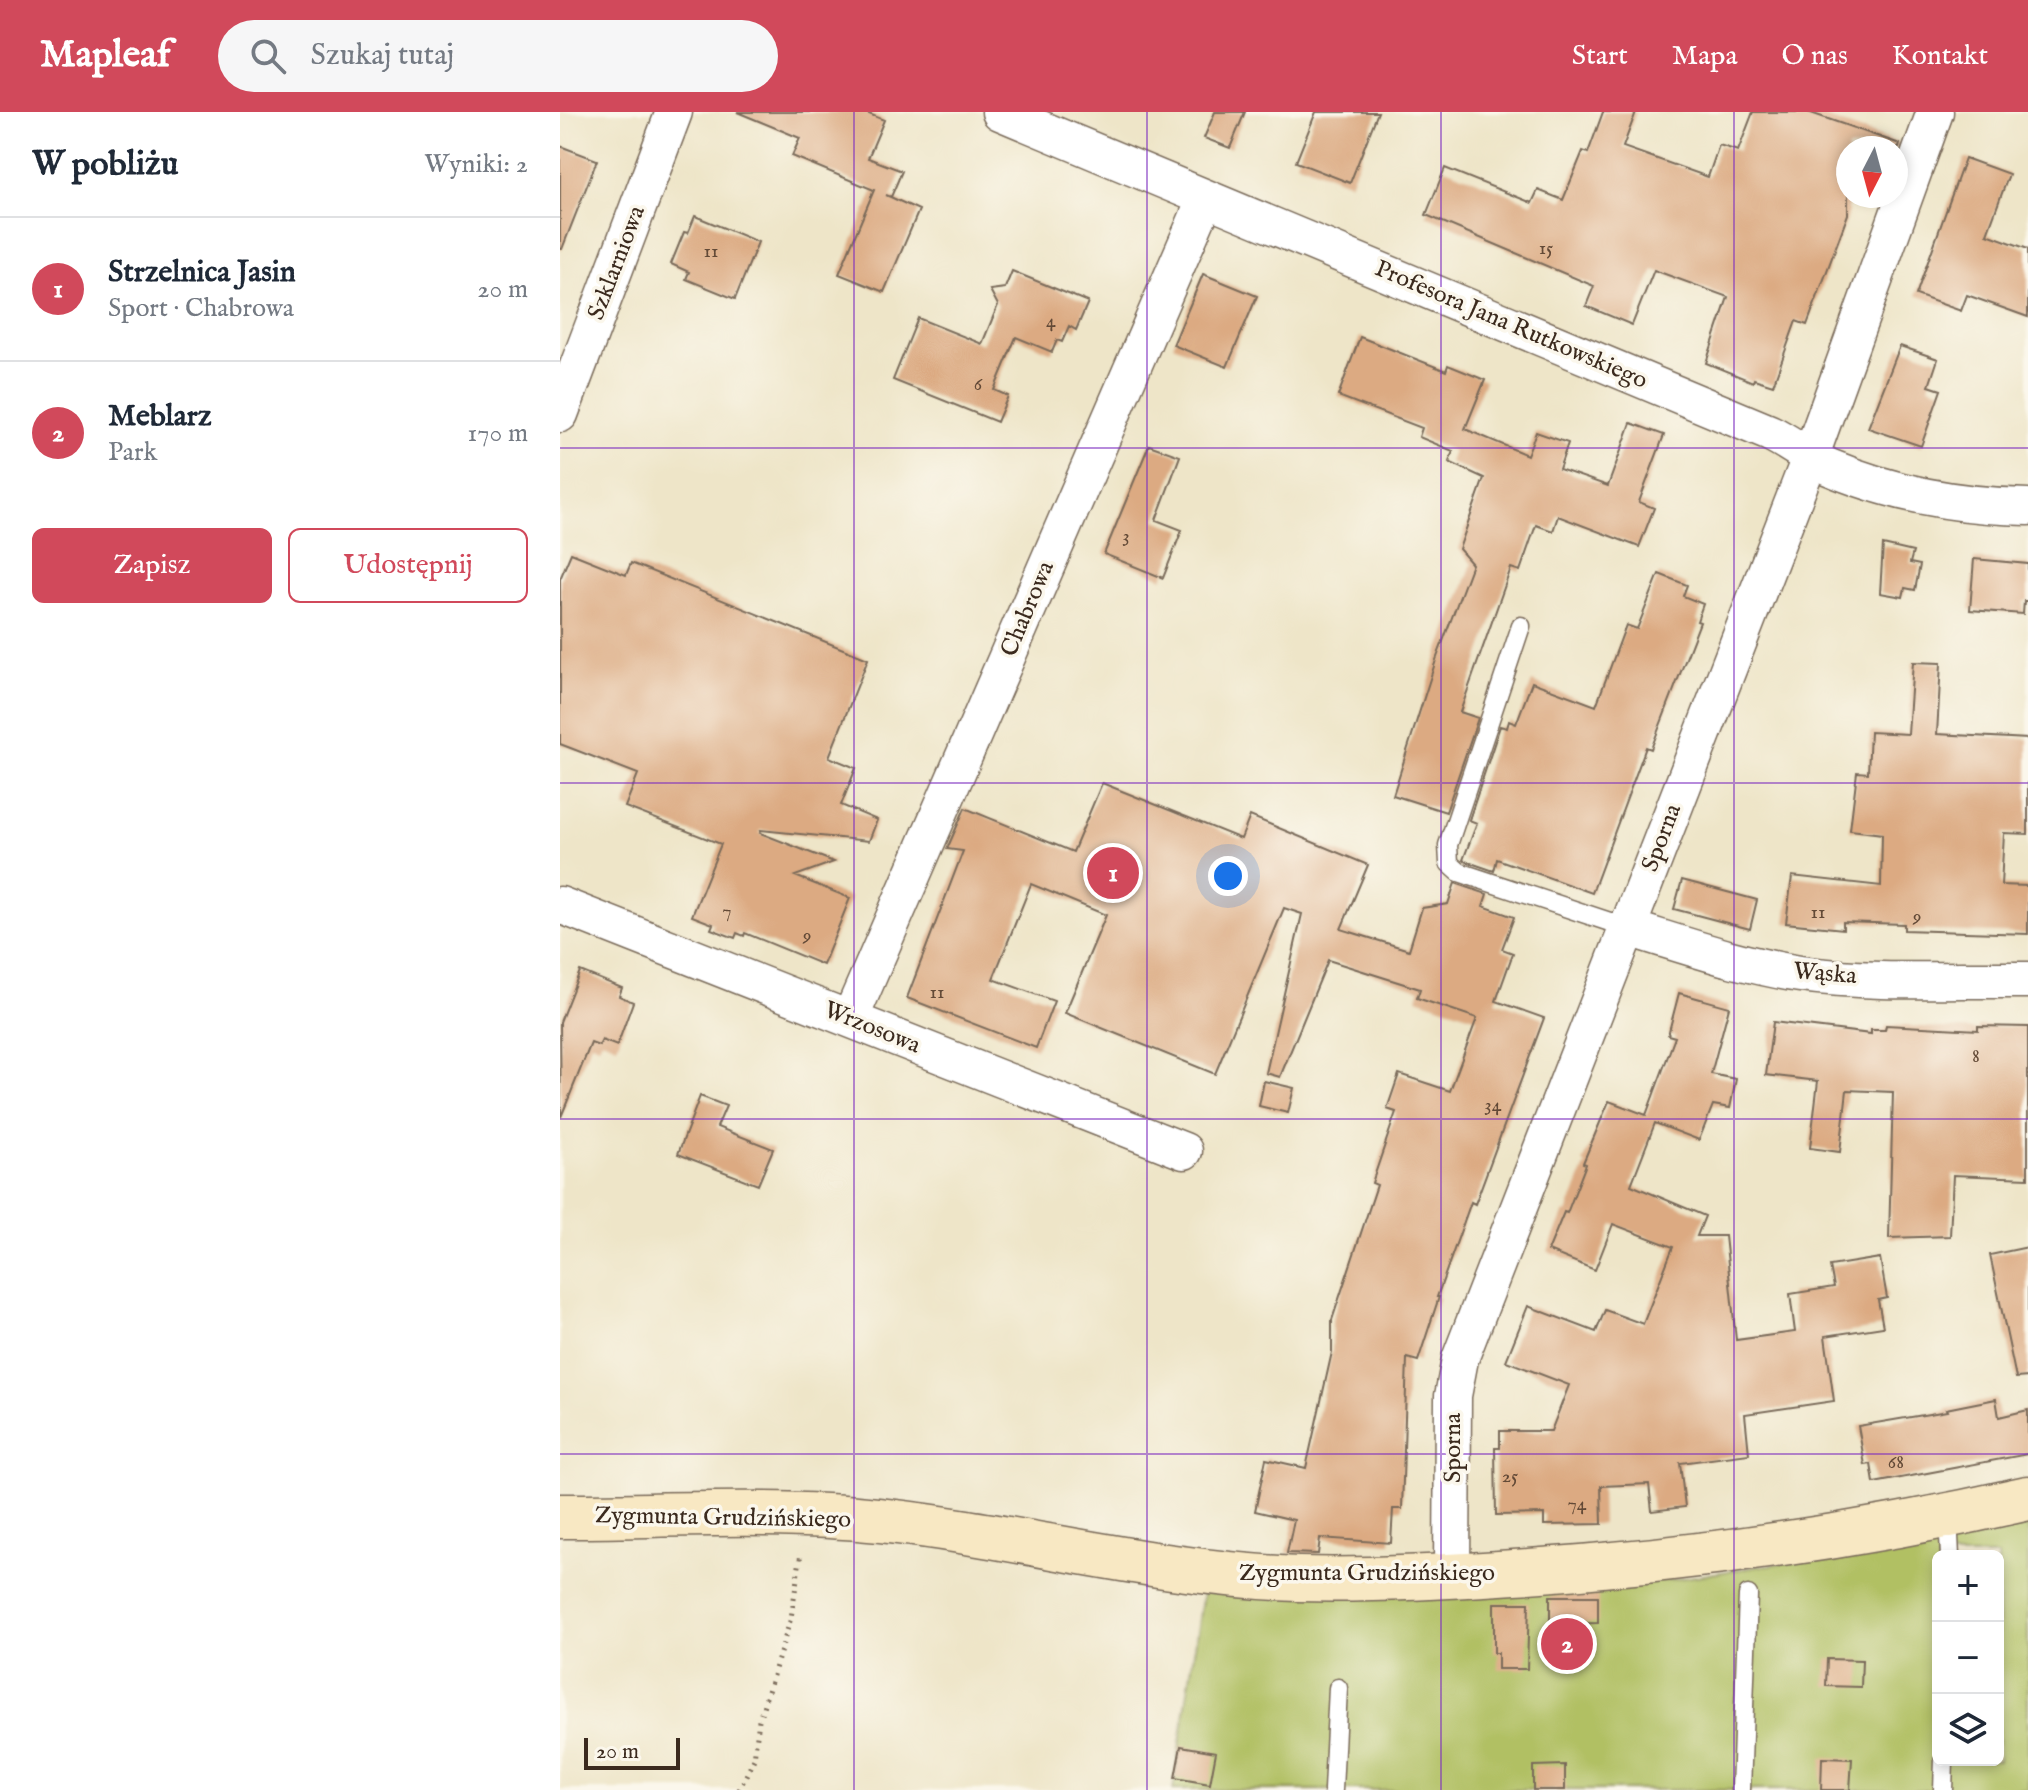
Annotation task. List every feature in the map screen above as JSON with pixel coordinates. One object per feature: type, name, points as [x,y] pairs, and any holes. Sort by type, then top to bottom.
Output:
[{"type":"street","name":"Szklarniowa","points":[[560,414],[674,112]]},
{"type":"street","name":"Profesora Jana Rutkowskiego","points":[[1000,112],[1770,433],[1810,458],[1852,476],[1955,501],[2028,507]]},
{"type":"street","name":"Sporna","points":[[1452,1576],[1453,1396],[1457,1370],[1810,458],[1935,112]]},
{"type":"street","name":"Chabrowa","points":[[850,1019],[1206,198]]},
{"type":"street","name":"Wrzosowa","points":[[560,905],[1184,1151]]},
{"type":"street","name":"Wąska","points":[[1628,928],[1742,962],[1802,974],[2028,980]]},
{"type":"street","name":"Zygmunta Grudzińskiego","points":[[560,1516],[804,1516],[876,1520],[958,1530],[1176,1568],[1300,1579],[1452,1576],[1949,1536],[2028,1498]]},
{"type":"lane","points":[[1521,626],[1448,845],[1449,863],[1459,872],[1628,928]]},
{"type":"lane","points":[[1741,1790],[1748,1595]]},
{"type":"lane","points":[[1333,1790],[1338,1688]]},
{"type":"lane","points":[[1943,1790],[1944,1766]]},
{"type":"path","points":[[739,1790],[754,1759],[759,1720],[791,1618],[804,1538],[804,1516]]},
{"type":"green space","points":[[2028,1519],[2028,1790],[1173,1790],[1205,1580],[1479,1591],[1670,1580],[1899,1545]]},
{"type":"building","points":[[737,112],[864,112],[884,120],[868,158],[902,171],[891,197],[886,195],[919,210],[884,292],[839,274],[874,190],[792,156],[800,138]]},
{"type":"building","points":[[1215,112],[1245,112],[1230,148],[1204,138]]},
{"type":"building","points":[[1316,112],[1378,112],[1350,183],[1296,162]]},
{"type":"building","points":[[1603,112],[1636,112],[1623,147],[1708,177],[1719,145],[1738,151],[1753,112],[1808,112],[1877,136],[1836,136],[1836,208],[1848,208],[1848,214],[1807,325],[1796,321],[1773,385],[1754,379],[1753,382],[1706,363],[1728,297],[1654,270],[1632,325],[1586,306],[1594,286],[1426,215],[1445,168],[1532,203],[1538,190],[1563,200],[1583,151],[1588,153]]},
{"type":"building","points":[[560,146],[597,160],[562,249],[560,249]]},
{"type":"building","points":[[1965,158],[2009,174],[1987,234],[2028,249],[2028,317],[1967,295],[1961,311],[1916,295]]},
{"type":"building","points":[[695,216],[758,242],[735,299],[686,279],[689,272],[671,264],[684,232],[688,233]]},
{"type":"building","points":[[1012,271],[1088,302],[1076,330],[1069,326],[1062,342],[1057,340],[1052,352],[1016,337],[994,390],[1008,396],[997,422],[893,380],[918,318],[982,344],[998,305],[990,290],[1005,288]]},
{"type":"building","points":[[1203,274],[1257,296],[1227,367],[1173,345]]},
{"type":"building","points":[[1360,337],[1446,371],[1448,365],[1485,380],[1465,429],[1527,455],[1536,432],[1568,443],[1559,469],[1608,486],[1631,423],[1664,435],[1639,502],[1654,508],[1639,547],[1558,516],[1553,531],[1536,525],[1520,571],[1511,568],[1460,712],[1478,718],[1446,812],[1393,795],[1436,660],[1472,564],[1459,549],[1484,478],[1449,462],[1453,451],[1419,437],[1422,428],[1338,396]]},
{"type":"building","points":[[1900,346],[1938,359],[1929,386],[1941,390],[1921,446],[1868,428]]},
{"type":"building","points":[[1149,445],[1180,456],[1156,520],[1182,530],[1163,578],[1104,554]]},
{"type":"building","points":[[1883,545],[1913,552],[1910,563],[1920,565],[1915,590],[1905,588],[1903,597],[1880,593]]},
{"type":"building","points":[[571,553],[626,575],[631,563],[868,659],[829,757],[856,768],[841,805],[877,820],[869,841],[761,830],[760,833],[834,862],[795,876],[850,898],[823,965],[745,933],[744,936],[737,933],[735,938],[711,929],[713,924],[692,916],[721,844],[625,807],[638,774],[560,744],[560,579]]},
{"type":"building","points":[[1974,559],[2028,564],[2028,601],[2024,601],[2023,614],[1970,610]]},
{"type":"building","points":[[1659,574],[1687,585],[1683,596],[1703,604],[1697,621],[1700,622],[1651,749],[1646,747],[1592,893],[1497,859],[1494,871],[1463,860],[1477,823],[1469,820],[1500,726],[1507,728],[1509,721],[1516,724],[1532,682],[1596,706],[1626,625],[1637,629]]},
{"type":"building","points":[[1913,662],[1941,663],[1937,734],[2028,739],[2028,834],[2004,833],[2001,885],[2028,886],[2028,934],[1904,930],[1904,924],[1843,922],[1843,929],[1786,923],[1792,876],[1881,886],[1882,834],[1850,830],[1857,772],[1868,773],[1870,732],[1908,734]]},
{"type":"building","points":[[1102,783],[1241,839],[1250,816],[1368,865],[1341,929],[1409,950],[1422,908],[1448,904],[1455,883],[1487,894],[1483,906],[1514,917],[1502,949],[1513,953],[1496,1001],[1544,1018],[1475,1204],[1471,1202],[1418,1361],[1407,1358],[1402,1509],[1393,1509],[1391,1543],[1320,1538],[1318,1554],[1287,1553],[1294,1520],[1255,1511],[1266,1459],[1306,1468],[1332,1352],[1332,1320],[1377,1185],[1372,1183],[1396,1112],[1387,1109],[1399,1074],[1450,1091],[1477,1018],[1417,998],[1420,989],[1328,960],[1280,1077],[1266,1073],[1302,914],[1284,908],[1215,1074],[1065,1013],[1106,915],[1031,884],[993,979],[1054,1001],[1036,1048],[907,998],[963,851],[947,849],[965,808],[1073,852]]},
{"type":"building","points":[[1682,880],[1757,900],[1750,929],[1674,909]]},
{"type":"building","points":[[580,971],[622,988],[619,996],[633,1002],[617,1046],[602,1040],[599,1046],[591,1043],[561,1117],[560,1022]]},
{"type":"building","points":[[1679,993],[1729,1007],[1711,1074],[1736,1079],[1730,1108],[1713,1105],[1699,1140],[1655,1123],[1631,1185],[1705,1216],[1697,1236],[1725,1236],[1736,1340],[1795,1332],[1790,1294],[1834,1287],[1830,1266],[1880,1258],[1887,1298],[1878,1300],[1883,1327],[1825,1336],[1834,1401],[1745,1414],[1749,1454],[1680,1463],[1685,1507],[1652,1511],[1649,1484],[1601,1486],[1602,1524],[1544,1525],[1544,1514],[1496,1515],[1495,1448],[1500,1448],[1500,1431],[1551,1431],[1569,1385],[1506,1361],[1528,1306],[1596,1332],[1605,1310],[1643,1324],[1673,1247],[1613,1224],[1595,1270],[1548,1251],[1564,1212],[1567,1213],[1586,1164],[1583,1163],[1609,1101],[1646,1115],[1675,1037],[1668,1035]]},
{"type":"building","points":[[1773,1022],[1871,1034],[1871,1030],[1885,1030],[1886,1025],[1978,1030],[1978,1026],[2028,1027],[2028,1178],[1953,1175],[1950,1236],[1889,1238],[1893,1092],[1847,1090],[1840,1152],[1810,1148],[1818,1081],[1766,1075]]},
{"type":"building","points":[[1264,1081],[1294,1088],[1288,1113],[1259,1106]]},
{"type":"building","points":[[700,1096],[726,1106],[717,1127],[773,1149],[758,1185],[678,1154]]},
{"type":"building","points":[[2028,1247],[2028,1377],[2016,1378],[1990,1255]]},
{"type":"building","points":[[1996,1399],[1999,1417],[2028,1410],[2028,1454],[1874,1483],[1871,1464],[1865,1465],[1858,1426]]},
{"type":"building","points":[[1550,1596],[1598,1596],[1598,1623],[1550,1624]]},
{"type":"building","points":[[1494,1603],[1529,1603],[1527,1669],[1498,1669],[1498,1653],[1494,1653]]},
{"type":"building","points":[[1827,1659],[1862,1660],[1861,1687],[1826,1686]]},
{"type":"building","points":[[1181,1746],[1216,1752],[1210,1784],[1175,1778]]},
{"type":"building","points":[[1822,1758],[1852,1759],[1850,1790],[1821,1790]]},
{"type":"building","points":[[1565,1765],[1565,1790],[1533,1790],[1533,1766]]},
{"type":"place","name":"Strzelnica Jasin","points":[[1113,873]]},
{"type":"place","name":"Meblarz","points":[[1567,1644]]}]
